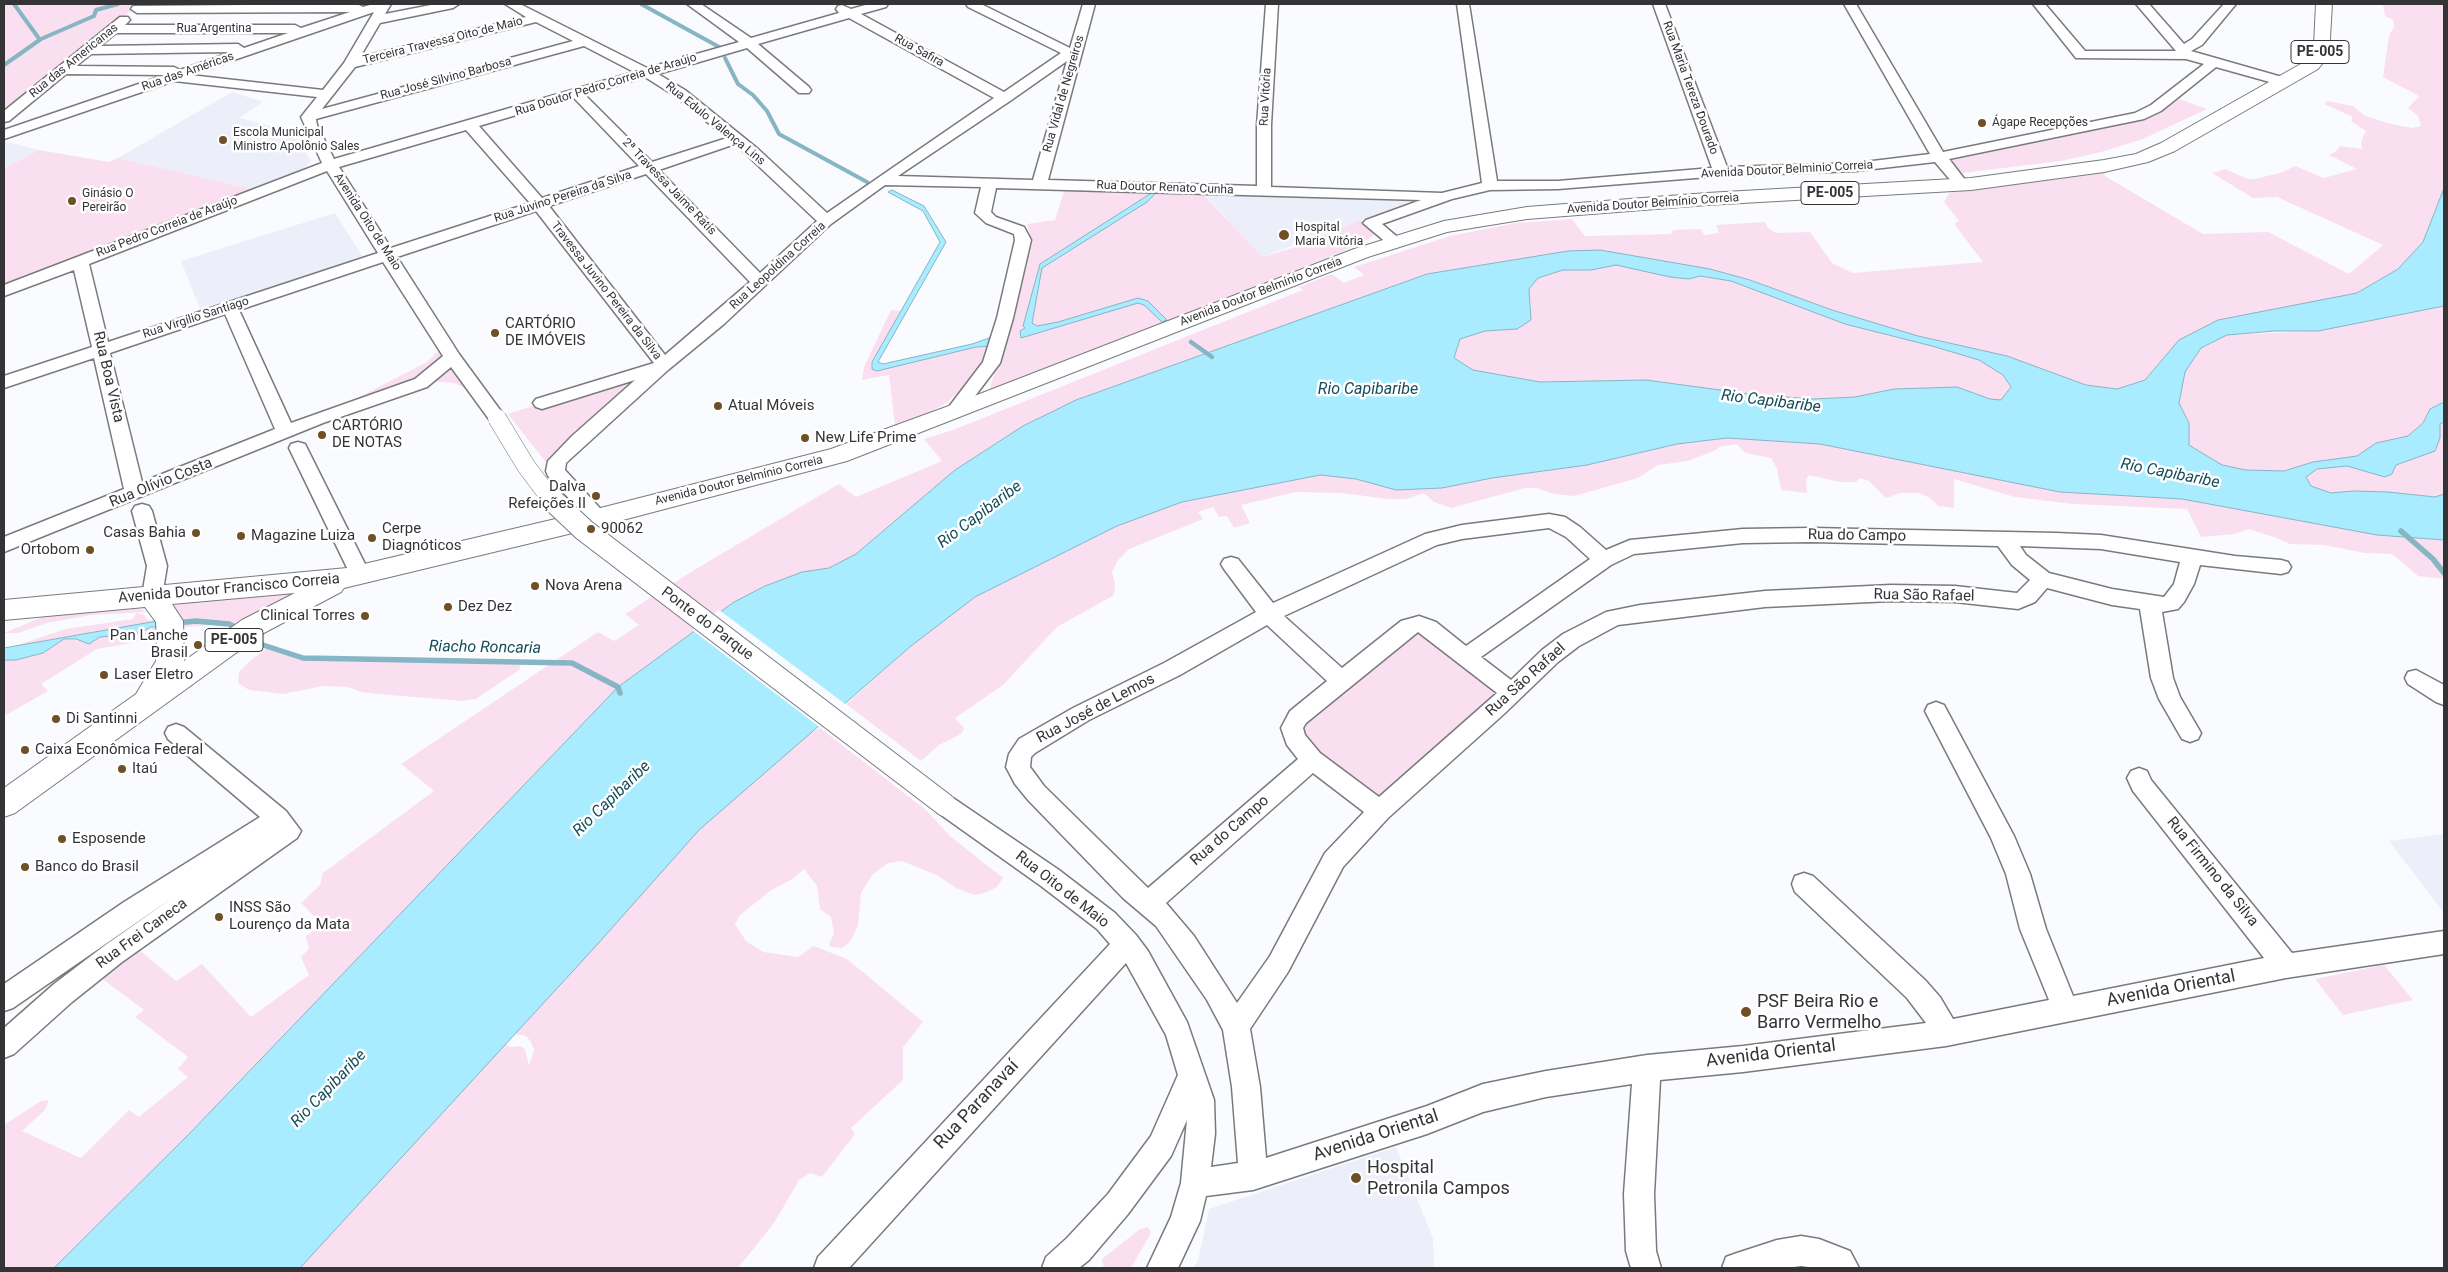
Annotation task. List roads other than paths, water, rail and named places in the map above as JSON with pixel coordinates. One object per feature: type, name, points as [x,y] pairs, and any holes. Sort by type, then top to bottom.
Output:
[{"type":"main road","name":"Avenida Doutor Belmínio Correia","points":[[354,576],[838,456],[1394,241],[1444,227],[1527,213],[1707,199],[1962,185],[2104,166],[2141,158],[2168,147],[2312,65],[2320,54],[2324,34],[2324,4]]},
{"type":"main road","name":"Avenida Doutor Francisco Correia","points":[[4,610],[158,604],[354,576]]},
{"type":"main road","name":"Avenida Doutor Francisco Correia","points":[[4,804],[252,627],[354,576]]},
{"type":"main road","points":[[129,715],[157,685],[170,663],[171,639],[169,621],[158,604]]},
{"type":"street","points":[[141,7],[379,10],[452,4]]},
{"type":"street","name":"Rua Edulo Valença Lins","points":[[511,4],[680,92],[737,140],[826,221]]},
{"type":"street","points":[[693,4],[749,43],[804,90]]},
{"type":"street","name":"Rua Safira","points":[[834,4],[1005,98]]},
{"type":"street","name":"Rua Doutor Pedro Correia de Araújo","points":[[330,165],[882,4]]},
{"type":"street","points":[[972,4],[1073,53]]},
{"type":"street","name":"Rua Vidal de Negreiros","points":[[1039,185],[1073,53],[1089,4]]},
{"type":"street","name":"Rua Vitória","points":[[1264,191],[1264,125],[1272,4]]},
{"type":"street","points":[[1463,4],[1490,186]]},
{"type":"street","name":"Rua Maria Tereza Dourado","points":[[1659,4],[1721,172]]},
{"type":"street","points":[[1850,4],[1939,157],[1962,185]]},
{"type":"street","points":[[2040,4],[2081,55],[2185,53],[2284,82]]},
{"type":"street","points":[[2142,4],[2185,53]]},
{"type":"street","points":[[2185,53],[2230,4]]},
{"type":"street","name":"Rua das Americanas","points":[[4,118],[141,7]]},
{"type":"street","points":[[308,117],[350,64],[379,10]]},
{"type":"street","name":"Rua das Américas","points":[[4,135],[257,48],[379,10]]},
{"type":"street","name":"Terceira Travessa Oito de Maio","points":[[350,64],[537,18]]},
{"type":"street","name":"Rua Argentina","points":[[113,29],[315,29]]},
{"type":"street","name":"Rua José Silvino Barbosa","points":[[308,117],[584,42]]},
{"type":"street","points":[[88,50],[257,48]]},
{"type":"street","name":"Rua Leopoldina Correia","points":[[598,517],[559,477],[554,468],[557,461],[578,440],[663,365],[718,320],[826,221],[882,180],[1073,53]]},
{"type":"street","name":"Avenida Doutor Belminio Correia","points":[[1394,241],[1371,224],[1447,196],[1490,186],[1558,185],[1721,172],[1856,167],[1939,157],[2139,116],[2156,108],[2215,62]]},
{"type":"street","points":[[64,70],[191,71]]},
{"type":"street","points":[[100,82],[114,70]]},
{"type":"street","points":[[171,78],[326,94]]},
{"type":"street","points":[[57,117],[85,94]]},
{"type":"street","name":"2ª Travessa Jaime Ratis","points":[[577,94],[760,282]]},
{"type":"street","name":"Avenida Oito de Maio","points":[[308,117],[310,125],[330,165],[442,339]]},
{"type":"street","name":"Travessa Juvino Pereira da Silva","points":[[470,125],[540,205],[663,365]]},
{"type":"street","name":"Rua Juvino Pereira da Silva","points":[[389,254],[737,140]]},
{"type":"street","name":"Rua Pedro Correia de Araújo","points":[[4,291],[330,165]]},
{"type":"street","name":"Rua Doutor Renato Cunha","points":[[882,180],[1447,196]]},
{"type":"street","points":[[954,412],[991,363],[1005,318],[1023,240],[1018,230],[991,220],[983,212],[990,183]]},
{"type":"street","name":"Rua Virgílio Santiago","points":[[4,382],[389,254]]},
{"type":"street","name":"Rua Boa Vista","points":[[80,261],[139,502],[157,566],[158,604]]},
{"type":"street","points":[[230,307],[286,432]]},
{"type":"street","points":[[442,339],[452,365],[478,394]]},
{"type":"street","points":[[442,339],[434,357],[416,377],[454,383],[478,394]]},
{"type":"street","name":"Rua Olívio Costa","points":[[4,545],[139,502],[286,432],[416,377],[452,365]]},
{"type":"street","points":[[542,403],[663,365]]},
{"type":"street","name":"Ponte do Parque","points":[[478,394],[497,418],[526,466],[548,496],[584,530],[945,805]]},
{"type":"street","points":[[298,448],[354,576]]},
{"type":"street","name":"Rua José de Lemos","points":[[1253,1176],[1246,1086],[1236,1026],[1216,991],[1185,944],[1165,918],[1132,890],[1036,793],[1018,767],[1020,754],[1027,746],[1081,714],[1172,669],[1269,614],[1432,539],[1462,532],[1549,521],[1558,522],[1573,532],[1604,560]]},
{"type":"street","name":"Rua do Campo","points":[[1466,657],[1604,560],[1630,547],[1743,536],[1811,535],[2101,542],[2281,568]]},
{"type":"street","points":[[2004,539],[2019,560],[2042,579],[2150,604],[2171,604],[2184,584],[2192,556]]},
{"type":"street","points":[[1231,564],[1269,614],[1341,680]]},
{"type":"street","name":"Rua São Rafael","points":[[1236,1026],[1258,997],[1279,964],[1334,860],[1380,811],[1512,693],[1550,656],[1571,640],[1613,618],[1640,613],[1765,600],[1891,593],[1955,594],[2018,601],[2028,597],[2042,579]]},
{"type":"street","points":[[2150,604],[2162,678],[2170,699],[2190,733]]},
{"type":"street","points":[[1380,811],[1312,760],[1295,739],[1292,728],[1298,717],[1341,680],[1408,628],[1420,624],[1428,628],[1512,693]]},
{"type":"street","points":[[2416,678],[2444,696]]},
{"type":"street","points":[[1936,711],[2002,836],[2018,874],[2033,929],[2066,1010]]},
{"type":"street","points":[[176,733],[283,825]]},
{"type":"street","name":"Rua do Campo","points":[[1148,903],[1312,760]]},
{"type":"street","name":"Rua Firmino da Silva","points":[[2139,778],[2141,784],[2286,966]]},
{"type":"street","name":"Rua Oito de Maio","points":[[945,805],[1050,878],[1106,921],[1139,959],[1178,1031],[1200,1100],[1201,1134],[1195,1183],[1185,1221],[1162,1268]]},
{"type":"street","name":"Rua Frei Caneca","points":[[4,1000],[125,915],[283,825]]},
{"type":"street","name":"Rua Frei Caneca","points":[[4,1045],[63,993],[283,825]]},
{"type":"street","points":[[1804,884],[1916,989],[1931,1006],[1946,1033]]},
{"type":"street","name":"Avenida Oriental","points":[[1195,1183],[1253,1176],[1427,1120],[1483,1098],[1546,1084],[1647,1068],[1752,1058],[1946,1033],[2286,966],[2444,943]]},
{"type":"street","name":"Rua Paranavaí","points":[[829,1268],[1127,944]]},
{"type":"street","points":[[1646,1268],[1641,1251],[1639,1194],[1647,1068]]},
{"type":"street","points":[[1057,1268],[1078,1249],[1111,1211],[1161,1146],[1192,1078]]},
{"type":"street","points":[[1737,1268],[1776,1256],[1801,1251],[1819,1254],[1839,1262],[1844,1268]]},
{"type":"water","name":"Rio Capibaribe","points":[[2444,188],[2444,306],[2318,331],[2275,331],[2227,335],[2201,348],[2185,372],[2179,403],[2189,423],[2189,445],[2222,465],[2246,470],[2284,471],[2313,462],[2357,456],[2376,443],[2408,436],[2423,423],[2430,409],[2444,402],[2444,422],[2440,424],[2440,438],[2435,451],[2396,465],[2392,474],[2385,477],[2347,466],[2317,469],[2306,477],[2311,486],[2331,493],[2353,491],[2388,492],[2435,497],[2444,494],[2444,540],[2377,535],[2182,499],[2060,492],[1820,444],[1727,438],[1677,444],[1587,465],[1492,478],[1442,488],[1396,490],[1356,479],[1320,475],[1182,502],[1117,526],[975,597],[911,646],[699,830],[595,947],[300,1268],[54,1268],[189,1134],[618,687],[734,602],[765,586],[802,572],[829,568],[856,554],[955,470],[1023,426],[1076,400],[1427,274],[1568,251],[1600,250],[1710,269],[1750,280],[1832,310],[1918,336],[2007,356],[2086,385],[2117,389],[2145,380],[2179,340],[2218,320],[2357,293],[2398,269],[2423,242]],"holes":[[[1616,265],[1670,277],[1689,279],[1700,276],[1731,281],[1845,324],[1979,360],[2003,375],[2011,387],[2001,400],[1990,399],[1957,387],[1894,389],[1855,397],[1813,399],[1757,395],[1646,380],[1540,382],[1473,370],[1454,358],[1460,339],[1485,331],[1517,329],[1531,320],[1529,289],[1538,278],[1563,270],[1591,270]]]},
{"type":"water","points":[[1160,189],[1147,202],[1042,268],[1032,323],[1037,326],[1058,322],[1138,298],[1148,301],[1167,320],[1162,322],[1144,305],[1138,303],[1021,338],[1020,331],[1025,328],[1023,326],[1040,264]]},
{"type":"water","points":[[892,190],[924,206],[946,242],[878,362],[883,364],[972,344],[998,335],[993,346],[976,347],[877,371],[872,369],[872,362],[940,242],[923,211],[888,192]]},
{"type":"water","points":[[157,621],[158,627],[151,627],[139,633],[100,637],[89,644],[76,639],[64,639],[43,653],[16,660],[4,660],[4,648]]},
{"type":"waterway","points":[[14,4],[40,40]]},
{"type":"waterway","points":[[40,40],[94,16],[96,10],[118,4]]},
{"type":"waterway","points":[[641,4],[721,48]]},
{"type":"waterway","points":[[4,65],[40,40]]},
{"type":"waterway","points":[[725,58],[738,84],[753,95],[767,111],[779,134],[867,182]]},
{"type":"waterway","points":[[1191,342],[1212,357]]},
{"type":"waterway","points":[[2401,531],[2433,559],[2444,573]]},
{"type":"waterway","name":"Riacho Roncaria","points":[[176,623],[196,621],[229,624],[235,627]]},
{"type":"waterway","name":"Riacho Roncaria","points":[[263,645],[303,658],[572,663],[618,687],[620,693]]},
{"type":"place","name":"Ágape Recepções","points":[[1982,123]]},
{"type":"place","name":"Escola Municipal Ministro Apolônio Sales","points":[[223,140]]},
{"type":"place","name":"Ginásio O Pereirão","points":[[72,201]]},
{"type":"place","name":"Hospital Maria Vitória","points":[[1284,235]]},
{"type":"place","name":"CARTÓRIO DE IMÓVEIS","points":[[495,333]]},
{"type":"place","name":"Atual Móveis","points":[[718,406]]},
{"type":"place","name":"CARTÓRIO DE NOTAS","points":[[322,435]]},
{"type":"place","name":"New Life Prime","points":[[805,438]]},
{"type":"place","name":"Dalva Refeições II","points":[[596,496]]},
{"type":"place","name":"90062","points":[[591,529]]},
{"type":"place","name":"Casas Bahia","points":[[196,533]]},
{"type":"place","name":"Magazine Luiza","points":[[241,536]]},
{"type":"place","name":"Cerpe Diagnóticos","points":[[372,538]]},
{"type":"place","name":"Ortobom","points":[[90,550]]},
{"type":"place","name":"Nova Arena","points":[[535,586]]},
{"type":"place","name":"Dez Dez","points":[[448,607]]},
{"type":"place","name":"Clinical Torres","points":[[365,616]]},
{"type":"place","name":"Pan Lanche Brasil","points":[[198,645]]},
{"type":"place","name":"Laser Eletro","points":[[104,675]]},
{"type":"place","name":"Di Santinni","points":[[56,719]]},
{"type":"place","name":"Caixa Econômica Federal","points":[[25,750]]},
{"type":"place","name":"Itaú","points":[[122,769]]},
{"type":"place","name":"Esposende","points":[[62,839]]},
{"type":"place","name":"Banco do Brasil","points":[[25,867]]},
{"type":"place","name":"INSS São Lourenço da Mata","points":[[219,917]]},
{"type":"place","name":"PSF Beira Rio e Barro Vermelho","points":[[1746,1012]]},
{"type":"place","name":"Hospital Petronila Campos","points":[[1356,1178]]}]
